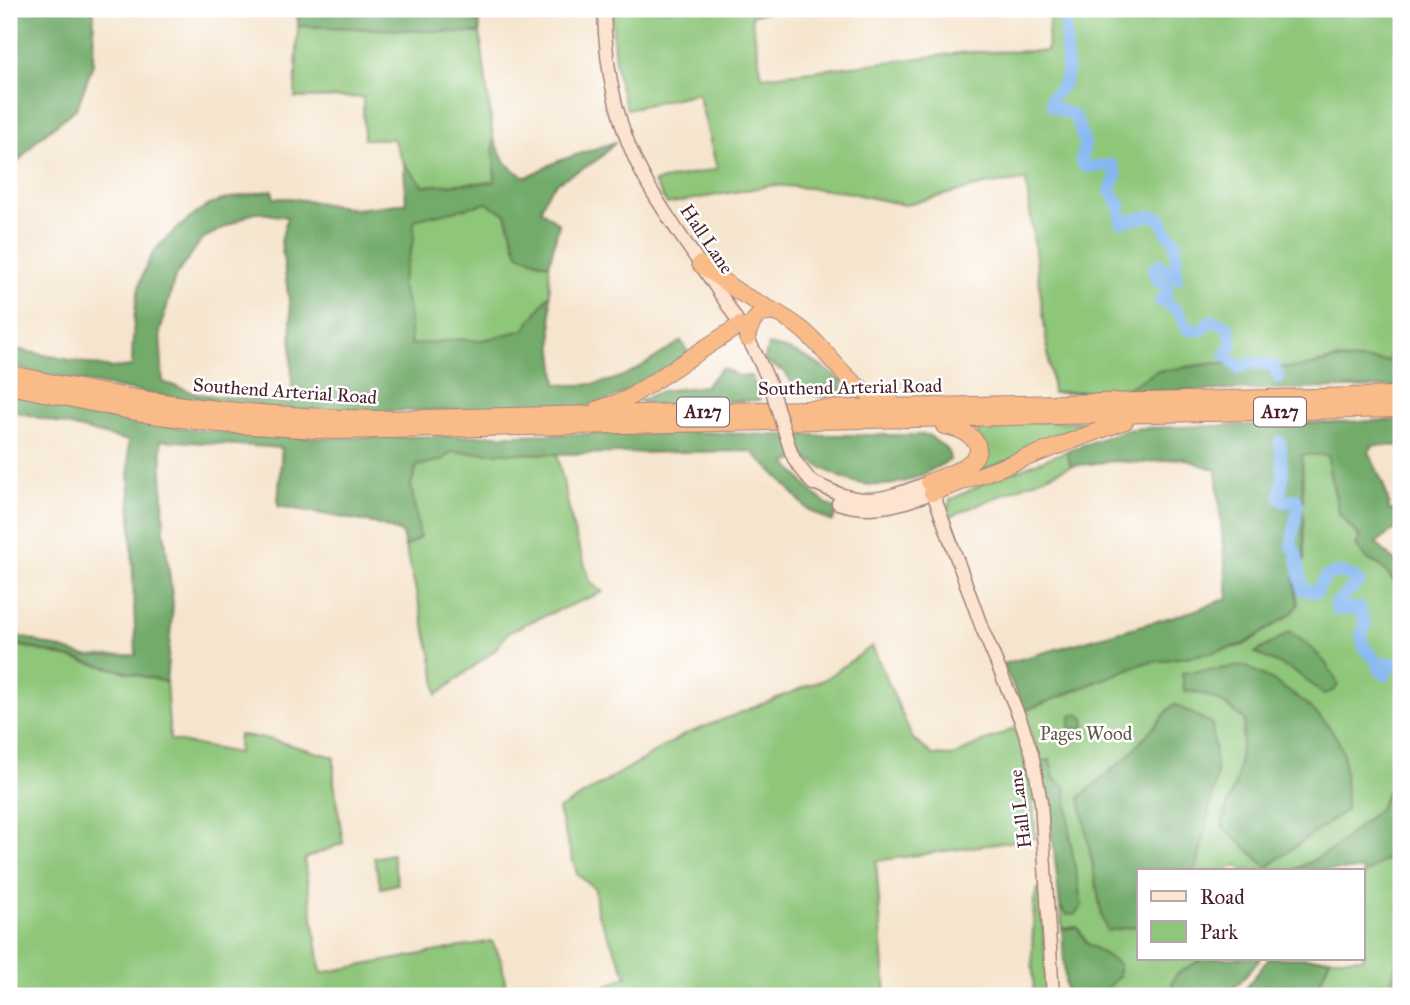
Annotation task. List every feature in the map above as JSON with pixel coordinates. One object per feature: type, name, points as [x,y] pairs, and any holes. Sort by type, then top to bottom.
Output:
[{"type":"highway","name":"A127","points":[[700,264],[813,338],[844,374],[865,393],[881,400],[937,407]]},
{"type":"highway","name":"A127","points":[[578,415],[628,399],[743,332],[759,315],[769,312],[781,315]]},
{"type":"highway","name":"Southend Arterial Road","points":[[9,373],[146,401],[250,414],[380,419],[1401,395]]},
{"type":"highway","name":"Southend Arterial Road","points":[[9,386],[145,414],[218,424],[321,430],[396,431],[1401,409]]},
{"type":"highway","points":[[933,494],[1106,427],[1158,415]]},
{"type":"highway","points":[[861,420],[949,426],[973,436],[977,446],[972,461],[959,469],[933,494]]},
{"type":"street","name":"Hall Lane","points":[[604,9],[610,81],[625,133],[647,181],[743,332],[769,382],[790,452],[819,492],[854,508],[879,509],[933,494],[1032,754],[1041,802],[1053,996]]},
{"type":"street","points":[[809,480],[843,496],[869,500],[933,494]]},
{"type":"green space","points":[[9,9],[94,9],[93,64],[77,108],[37,140],[9,172]]},
{"type":"green space","points":[[297,9],[478,9],[480,33],[298,26]]},
{"type":"green space","points":[[613,9],[778,9],[751,16],[762,77],[969,52],[1047,51],[1050,9],[1401,9],[1401,204],[1391,205],[1393,252],[1401,253],[1401,326],[1391,326],[1389,361],[1336,359],[1298,368],[1217,363],[1157,371],[1126,389],[1053,393],[1026,180],[984,185],[904,205],[841,191],[774,185],[667,204],[654,182],[717,169],[698,93],[627,109],[615,60]]},
{"type":"green space","points":[[298,26],[480,33],[493,137],[495,182],[423,186],[404,164],[393,139],[364,139],[363,97],[295,98]]},
{"type":"green space","points":[[493,137],[506,162],[527,177],[558,161],[615,142],[597,160],[555,185],[545,199],[541,210],[559,224],[549,265],[518,254],[506,214],[487,203],[414,220],[414,239],[401,284],[409,309],[411,345],[462,339],[479,341],[524,330],[550,294],[557,384],[594,384],[624,376],[681,341],[689,354],[647,381],[617,396],[569,409],[383,411],[271,408],[139,392],[9,366],[9,348],[111,368],[132,366],[135,309],[141,280],[152,255],[170,235],[195,214],[215,202],[272,190],[274,198],[290,198],[356,209],[406,203],[404,164],[424,186],[495,182]],"holes":[[[254,212],[287,217],[281,241],[291,316],[292,404],[198,394],[163,382],[160,332],[175,277],[202,239]]]},
{"type":"green space","points":[[487,203],[506,214],[518,254],[549,265],[550,294],[525,330],[478,341],[410,345],[401,284],[414,239],[413,219]]},
{"type":"green space","points":[[768,345],[799,354],[824,368],[843,381],[842,394],[825,397],[798,392],[785,372],[764,361]]},
{"type":"green space","points":[[1334,360],[1389,361],[1401,364],[1401,387],[1053,393],[1126,389],[1157,371],[1217,363],[1298,368]]},
{"type":"green space","points":[[722,368],[739,376],[752,376],[760,400],[650,406],[639,401],[661,391],[705,386]]},
{"type":"green space","points":[[9,394],[167,426],[245,435],[327,438],[693,432],[928,435],[948,450],[950,460],[912,479],[877,485],[840,477],[804,457],[786,463],[815,495],[838,510],[832,522],[807,509],[751,451],[557,454],[451,452],[443,460],[417,466],[411,485],[420,537],[405,547],[402,533],[374,523],[278,506],[282,448],[161,440],[164,531],[173,604],[166,682],[9,642],[9,633],[85,656],[136,655],[128,441],[9,410]]},
{"type":"green space","points":[[1401,420],[1401,446],[1373,445],[1369,452],[1384,487],[1389,510],[1399,510],[1401,501],[1401,525],[1376,543],[1401,567],[1401,589],[1381,566],[1367,559],[1356,546],[1360,537],[1340,515],[1328,455],[1302,455],[1304,560],[1294,578],[1298,605],[1292,613],[1244,644],[1209,653],[1141,664],[1024,711],[1003,664],[1193,611],[1228,598],[1216,470],[1182,458],[1142,463],[1115,461],[1071,466],[1067,451],[1125,430],[1144,428]]},
{"type":"green space","points":[[1113,421],[956,480],[984,448],[976,430],[960,423]]},
{"type":"green space","points":[[282,448],[557,454],[574,532],[591,583],[603,592],[508,633],[495,650],[437,695],[433,662],[402,533],[374,523],[278,506]]},
{"type":"green space","points":[[1067,451],[1071,466],[946,518],[950,500],[987,482]]},
{"type":"green space","name":"Pages Wood","points":[[1302,455],[1329,455],[1329,470],[1340,515],[1360,538],[1367,559],[1381,566],[1401,589],[1401,780],[1395,777],[1379,809],[1332,850],[1297,869],[1241,869],[1238,865],[1228,869],[1196,869],[1217,775],[1128,756],[1080,797],[1102,917],[1107,930],[1137,926],[1137,960],[1201,960],[1177,974],[1172,982],[1175,996],[1100,996],[1119,976],[1119,965],[1087,943],[1077,927],[1062,929],[1060,906],[1066,914],[1071,845],[1066,788],[1043,763],[1024,711],[1141,664],[1244,645],[1292,613],[1298,604],[1294,578],[1304,560]],"holes":[[[1290,632],[1308,645],[1317,657],[1323,693],[1296,672],[1256,653]],[[1184,690],[1296,697],[1226,808],[1237,779],[1245,720],[1217,700]]]},
{"type":"green space","points":[[1290,632],[1325,662],[1338,685],[1334,691],[1323,694],[1296,672],[1255,653]]},
{"type":"green space","points":[[9,643],[166,682],[170,740],[238,753],[239,735],[269,739],[334,757],[334,782],[343,843],[304,859],[321,973],[492,941],[502,962],[507,996],[9,996]]},
{"type":"green space","points":[[872,646],[913,739],[933,755],[952,756],[1015,728],[1031,781],[1036,838],[876,861],[886,996],[586,996],[627,976],[597,912],[595,889],[577,874],[558,810],[684,735],[825,679]]},
{"type":"green space","points":[[1244,666],[1271,680],[1315,712],[1336,737],[1345,764],[1346,810],[1267,867],[1222,826],[1237,779],[1245,720],[1217,700],[1184,690],[1182,673]]},
{"type":"green space","points":[[1174,704],[1212,724],[1217,775],[1196,869],[1137,869],[1137,926],[1107,931],[1102,917],[1080,797],[1128,756]]},
{"type":"green space","points":[[1078,714],[1084,718],[1085,725],[1081,729],[1069,729],[1071,716]]},
{"type":"green space","points":[[1050,760],[1054,779],[1066,788],[1071,845],[1082,906],[1074,915],[1066,914],[1060,906],[1053,840],[1039,761]]},
{"type":"green space","points":[[1396,777],[1401,780],[1401,834],[1388,858],[1364,874],[1364,869],[1297,869],[1332,850],[1379,809]]},
{"type":"green space","points":[[1401,834],[1401,946],[1387,996],[1314,996],[1329,960],[1364,960],[1364,874],[1388,858]]},
{"type":"green space","points":[[392,854],[398,884],[381,888],[374,858]]},
{"type":"green space","points":[[1037,889],[1041,889],[1047,987],[1045,996],[1034,996],[1032,953]]},
{"type":"green space","points":[[1077,927],[1087,943],[1119,964],[1119,976],[1100,996],[1066,996],[1062,929]]},
{"type":"green space","points":[[1401,946],[1401,996],[1387,996]]},
{"type":"green space","points":[[1201,960],[1259,960],[1227,996],[1175,996],[1172,982],[1177,974]]},
{"type":"green space","points":[[1267,960],[1329,960],[1314,996],[1240,996]]},
{"type":"waterway","points":[[1065,9],[1067,74],[1064,84],[1052,97],[1053,107],[1075,116],[1085,144],[1081,162],[1086,167],[1112,165],[1116,174],[1110,191],[1120,204],[1121,222],[1148,216],[1161,218],[1167,233],[1175,241],[1177,279],[1159,264],[1153,269],[1156,281],[1166,285],[1167,294],[1160,301],[1176,309],[1188,330],[1202,330],[1211,320],[1228,326],[1232,343],[1226,355],[1239,368],[1253,362],[1274,366],[1279,378]]},
{"type":"waterway","points":[[1280,442],[1283,474],[1280,498],[1285,502],[1296,499],[1298,506],[1291,546],[1296,552],[1303,590],[1317,592],[1326,576],[1335,573],[1344,573],[1355,578],[1359,582],[1335,604],[1337,610],[1360,608],[1365,626],[1361,635],[1364,648],[1375,659],[1381,672],[1386,675],[1388,662],[1401,667]]}]
